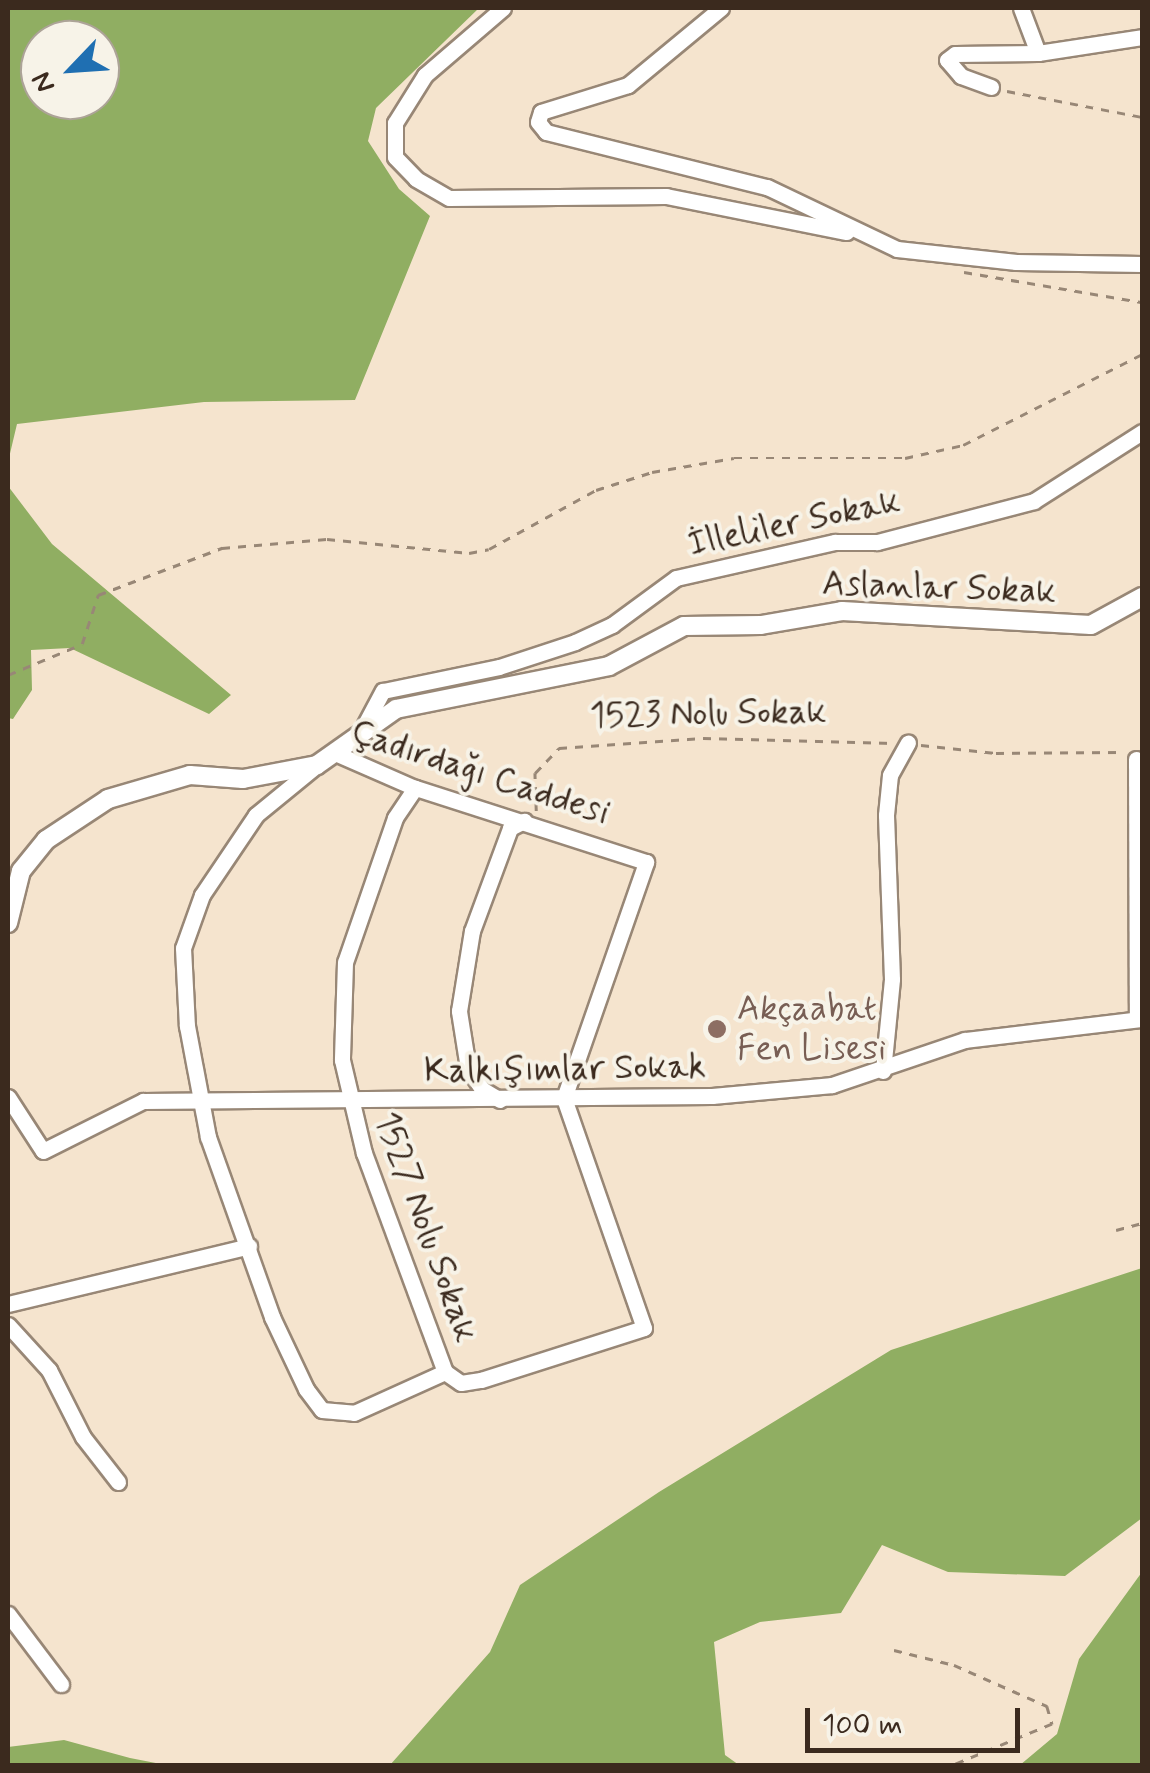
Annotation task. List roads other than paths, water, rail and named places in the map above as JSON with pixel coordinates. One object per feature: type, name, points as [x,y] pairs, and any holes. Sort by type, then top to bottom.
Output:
[{"type":"street","points":[[503,8],[425,75],[395,123],[395,157],[416,179],[449,198],[666,196],[860,235]]},
{"type":"street","points":[[721,8],[628,86],[540,112],[538,122],[546,132],[767,186],[860,235],[897,249],[976,259],[1142,264]]},
{"type":"street","points":[[1021,8],[1038,52]]},
{"type":"street","points":[[991,87],[960,76],[947,60],[956,54],[1038,52],[1142,37]]},
{"type":"street","name":"İlleliler Sokak","points":[[364,726],[383,690],[499,667],[575,642],[612,625],[676,578],[835,542],[877,542],[1034,501],[1142,432]]},
{"type":"street","name":"Aslanlar Sokak","points":[[336,754],[364,726],[406,706],[610,666],[701,622],[761,625],[842,612],[1090,625],[1142,597]]},
{"type":"street","points":[[883,1071],[892,978],[887,795],[908,743]]},
{"type":"street","name":"Çadırdağı Caddesi","points":[[8,923],[21,872],[46,840],[108,799],[190,775],[243,779],[317,765],[336,754],[416,788],[646,862],[564,1098]]},
{"type":"street","name":"Kalkışımlar Sokak","points":[[8,1097],[42,1151],[143,1102],[350,1104],[712,1096],[832,1085],[966,1040],[1140,1019],[1136,760]]},
{"type":"street","points":[[317,765],[256,816],[187,927],[184,989],[200,1102],[272,1317],[322,1410],[354,1413],[445,1372],[462,1383],[481,1380],[644,1328],[564,1098]]},
{"type":"street","name":"1527 Nolu Sokak","points":[[416,788],[395,818],[345,962],[342,1060],[350,1104],[445,1372]]},
{"type":"street","points":[[500,1100],[482,1089],[468,1068],[459,1011],[472,931],[510,828],[524,821]]},
{"type":"street","points":[[8,1304],[249,1246]]},
{"type":"street","points":[[8,1325],[49,1370],[83,1437],[118,1482]]},
{"type":"street","points":[[8,1614],[61,1684]]},
{"type":"place","name":"Akçaabat Fen Lisesi","points":[[717,1029]]}]
